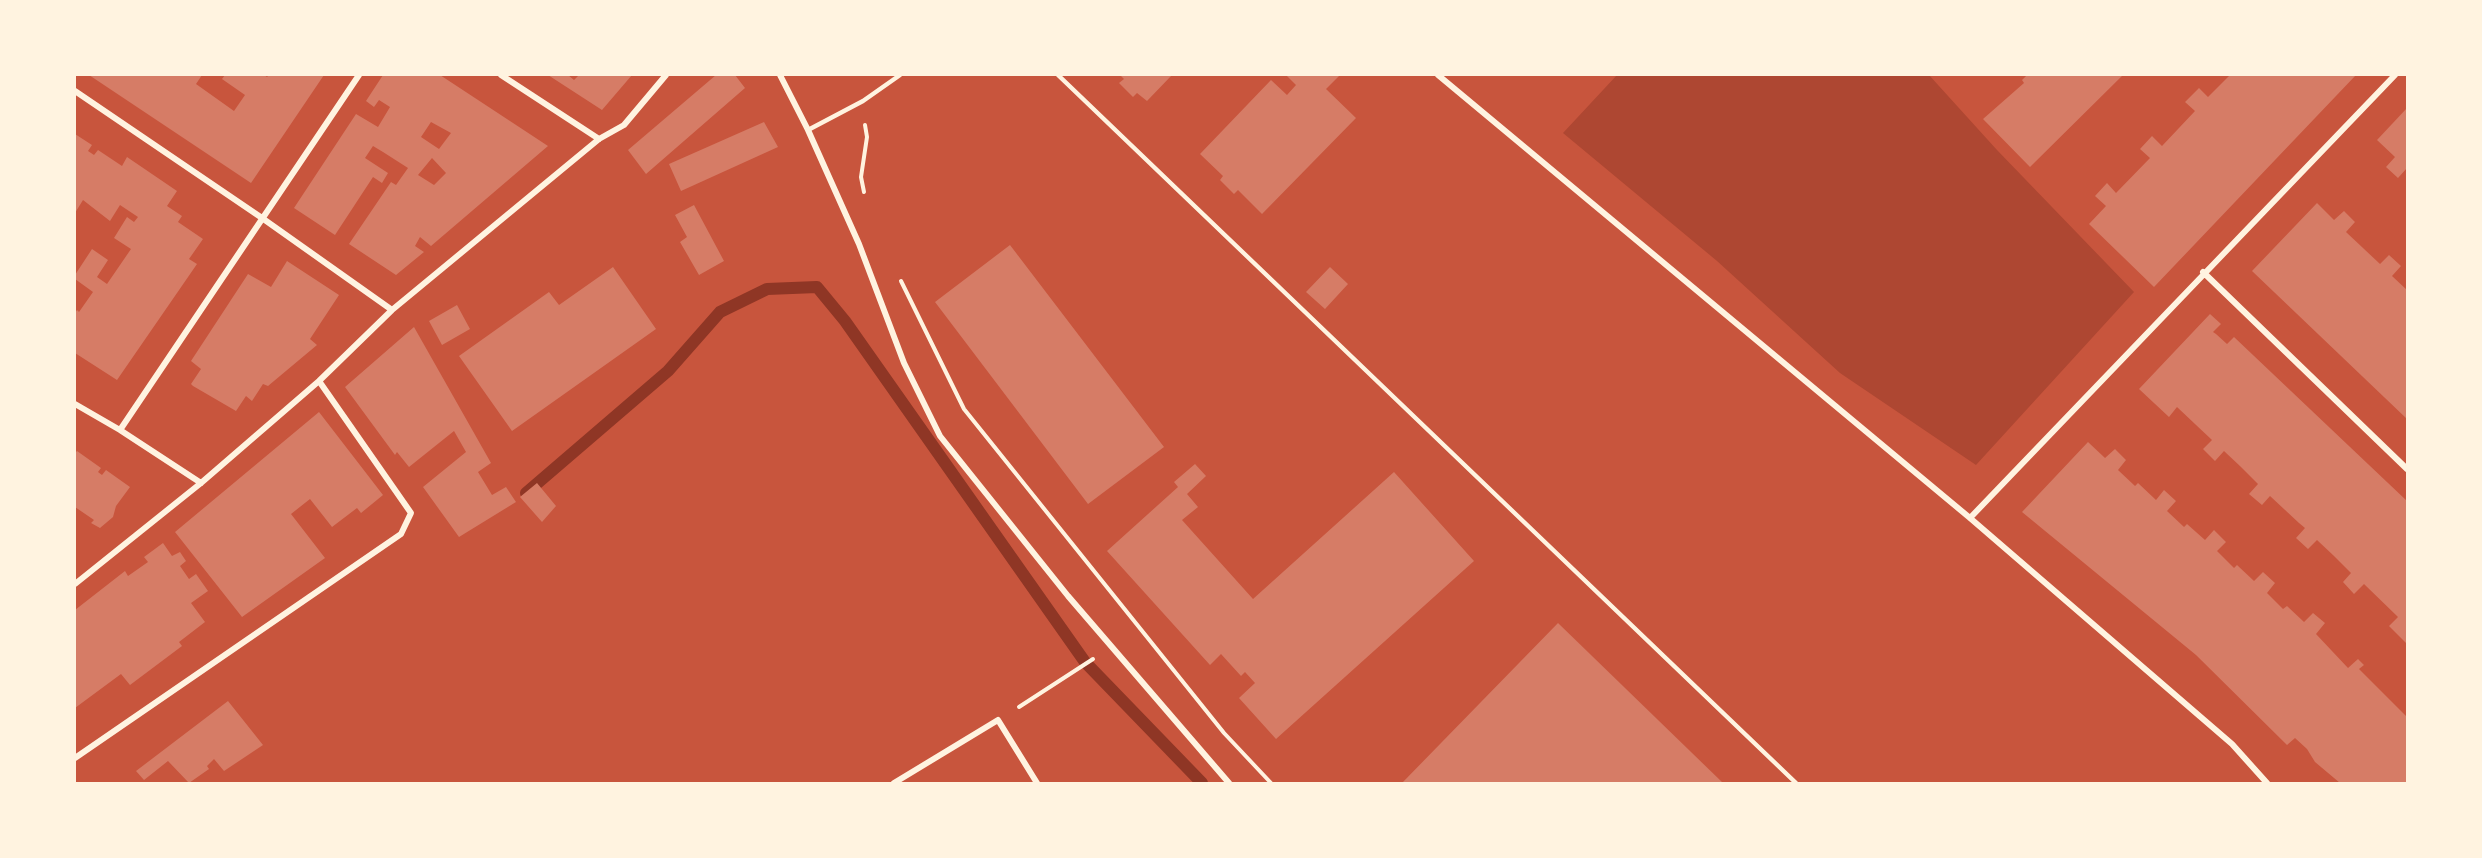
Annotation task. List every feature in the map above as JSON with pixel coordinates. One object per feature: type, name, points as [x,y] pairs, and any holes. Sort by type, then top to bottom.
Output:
[{"type":"street","points":[[120,430],[359,75]]},
{"type":"street","points":[[501,75],[599,139]]},
{"type":"street","points":[[75,584],[201,483],[319,381],[392,310],[599,139],[624,125],[666,75]]},
{"type":"street","points":[[780,75],[808,130],[859,244],[904,363],[940,436],[1068,596],[1229,783]]},
{"type":"street","points":[[1438,75],[1970,518],[2232,744],[2267,783]]},
{"type":"street","points":[[1970,518],[2395,75]]},
{"type":"street","points":[[75,91],[262,218],[392,310]]},
{"type":"street","points":[[2204,272],[2407,469]]},
{"type":"street","points":[[75,759],[401,534],[411,513],[319,381]]},
{"type":"street","points":[[75,404],[120,430],[201,483]]},
{"type":"street","points":[[894,783],[998,720],[1037,783]]},
{"type":"lane","points":[[808,130],[862,101],[900,75]]},
{"type":"lane","points":[[1058,75],[1796,783]]},
{"type":"path","points":[[862,101],[867,137],[861,177],[865,200]]},
{"type":"path","points":[[898,274],[964,409],[1224,733],[1271,783]]},
{"type":"path","points":[[998,720],[1093,659]]},
{"type":"shaded area","points":[[1617,75],[1929,75],[1997,150],[2134,292],[1976,465],[1840,373],[1717,261],[1563,133]]},
{"type":"building","points":[[89,75],[202,75],[196,84],[234,111],[245,95],[222,79],[225,75],[264,75],[267,77],[269,75],[324,75],[251,183]]},
{"type":"building","points":[[383,75],[440,75],[548,146],[431,246],[420,237],[415,246],[424,252],[396,275],[349,244],[391,182],[396,185],[408,168],[373,146],[365,158],[388,173],[382,183],[373,177],[335,235],[294,208],[356,114],[378,127],[390,107],[379,100],[374,107],[366,101]],"holes":[[[431,122],[451,133],[439,149],[421,137]],[[432,158],[446,173],[434,185],[418,175]]]},
{"type":"building","points":[[548,75],[568,75],[574,80],[579,75],[632,75],[602,110]]},
{"type":"building","points":[[716,75],[735,75],[745,88],[646,174],[628,150]]},
{"type":"building","points":[[1120,75],[1172,75],[1147,101],[1137,93],[1133,97],[1119,83],[1124,79]]},
{"type":"building","points":[[1286,75],[1340,75],[1326,89],[1356,118],[1262,214],[1238,190],[1234,194],[1220,180],[1223,176],[1200,154],[1271,80],[1287,95],[1296,85]]},
{"type":"building","points":[[2027,75],[2123,75],[2030,167],[1983,119],[2024,83],[2022,80]]},
{"type":"building","points":[[2230,75],[2356,75],[2154,287],[2089,224],[2106,206],[2095,196],[2107,183],[2116,193],[2150,158],[2140,149],[2152,136],[2162,146],[2195,111],[2185,102],[2199,88],[2208,97]]},
{"type":"building","points":[[2407,108],[2407,168],[2398,178],[2386,167],[2395,157],[2377,140]]},
{"type":"building","points":[[764,122],[778,147],[681,191],[669,164]]},
{"type":"building","points":[[75,134],[92,145],[88,151],[94,155],[98,150],[122,166],[127,157],[177,191],[167,206],[182,216],[178,222],[203,239],[189,259],[197,264],[117,380],[75,353],[75,313],[77,310],[79,312],[93,292],[75,279],[75,275],[92,249],[108,260],[97,277],[107,284],[131,249],[114,238],[127,217],[134,222],[138,217],[120,205],[110,221],[83,200],[75,213]]},
{"type":"building","points":[[2317,203],[2334,220],[2344,211],[2355,222],[2346,232],[2380,264],[2389,255],[2401,266],[2392,276],[2407,290],[2407,419],[2252,271]]},
{"type":"building","points":[[694,205],[724,261],[699,275],[680,242],[687,237],[675,215]]},
{"type":"building","points":[[1010,245],[1164,447],[1088,504],[935,302]]},
{"type":"building","points":[[287,261],[339,295],[310,339],[317,345],[268,386],[263,384],[252,401],[246,396],[236,411],[191,384],[201,369],[191,361],[248,274],[271,287]]},
{"type":"building","points":[[613,267],[656,329],[512,431],[459,356],[549,292],[559,305]]},
{"type":"building","points":[[1330,267],[1348,284],[1325,309],[1306,292]]},
{"type":"building","points":[[457,305],[470,329],[442,345],[429,321]]},
{"type":"building","points":[[2210,314],[2221,324],[2213,332],[2227,344],[2234,337],[2407,501],[2407,644],[2389,626],[2398,617],[2364,584],[2354,594],[2343,582],[2351,573],[2334,556],[2317,540],[2308,549],[2296,538],[2305,528],[2270,496],[2262,505],[2249,494],[2258,484],[2224,451],[2215,461],[2203,449],[2212,440],[2177,407],[2169,417],[2139,389]]},
{"type":"building","points":[[414,327],[491,463],[478,472],[492,495],[506,487],[516,502],[459,537],[423,487],[466,452],[454,431],[409,467],[397,452],[395,455],[345,387]]},
{"type":"building","points":[[319,412],[383,495],[361,513],[357,508],[332,527],[310,499],[291,514],[325,558],[242,617],[175,532]]},
{"type":"building","points":[[2088,442],[2105,458],[2115,449],[2126,460],[2118,470],[2135,486],[2138,483],[2156,500],[2164,490],[2176,501],[2167,511],[2184,527],[2187,524],[2205,540],[2214,530],[2226,542],[2217,551],[2234,568],[2237,565],[2254,581],[2263,572],[2275,583],[2267,593],[2283,609],[2287,606],[2304,622],[2313,613],[2325,623],[2316,634],[2348,668],[2358,659],[2364,665],[2359,669],[2407,717],[2407,783],[2340,783],[2315,762],[2307,749],[2295,738],[2287,745],[2196,655],[2022,512]]},
{"type":"building","points":[[77,451],[101,468],[98,472],[102,475],[106,470],[130,487],[116,506],[113,517],[100,528],[91,523],[94,520],[75,507],[75,453]]},
{"type":"building","points":[[1195,464],[1206,476],[1187,494],[1198,507],[1182,520],[1253,599],[1394,472],[1474,561],[1276,739],[1239,698],[1255,683],[1245,672],[1241,676],[1221,654],[1210,665],[1107,551],[1178,487],[1174,482]]},
{"type":"building","points":[[537,483],[556,506],[542,522],[520,497]]},
{"type":"building","points":[[163,543],[172,556],[180,552],[186,561],[180,566],[189,579],[196,574],[208,591],[191,603],[205,622],[179,642],[182,646],[130,685],[121,674],[75,708],[75,610],[125,571],[128,576],[148,562],[144,557]]},
{"type":"building","points":[[1558,623],[1723,783],[1402,783]]},
{"type":"building","points":[[228,701],[263,745],[224,771],[214,759],[207,766],[209,769],[189,783],[168,761],[144,780],[136,771]]},
{"type":"waterway","points":[[526,493],[668,371],[720,312],[767,289],[817,287],[845,321],[1085,662],[1202,783]]}]
